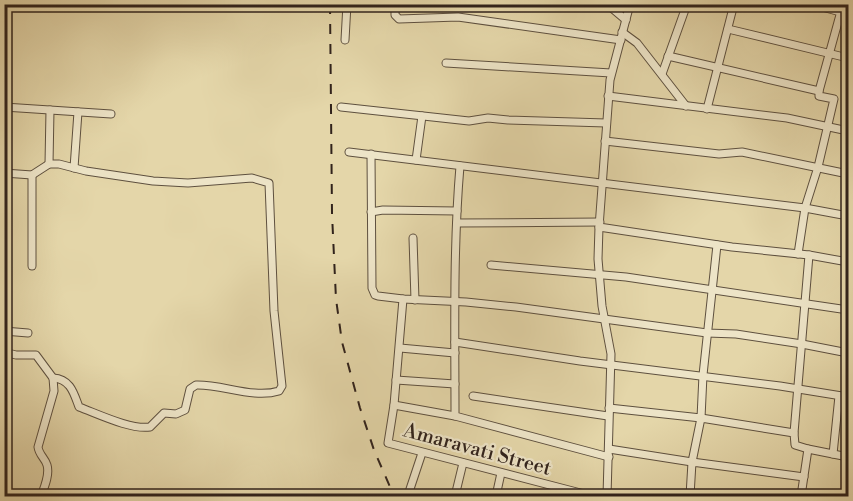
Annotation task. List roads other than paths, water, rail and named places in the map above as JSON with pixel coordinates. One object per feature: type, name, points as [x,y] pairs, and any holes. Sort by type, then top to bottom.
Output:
[{"type":"street","points":[[345,40],[347,4]]},
{"type":"street","points":[[395,4],[395,15],[399,19],[458,17],[622,36],[637,43],[686,106]]},
{"type":"street","points":[[607,4],[626,20]]},
{"type":"street","points":[[624,496],[607,495],[611,364],[599,275],[599,224],[611,73],[630,4]]},
{"type":"street","points":[[662,74],[687,4]]},
{"type":"street","points":[[707,109],[734,4]]},
{"type":"street","points":[[811,4],[842,8],[849,14]]},
{"type":"street","points":[[798,254],[805,208],[818,167],[834,99],[819,96],[819,91],[842,8]]},
{"type":"street","points":[[728,29],[849,58]]},
{"type":"street","points":[[668,56],[819,91]]},
{"type":"street","points":[[446,63],[611,73]]},
{"type":"street","points":[[608,96],[787,118],[849,131]]},
{"type":"street","points":[[4,107],[111,114]]},
{"type":"street","points":[[341,107],[469,121],[488,118],[606,123]]},
{"type":"street","points":[[49,164],[50,110]]},
{"type":"street","points":[[74,168],[78,112]]},
{"type":"street","points":[[416,160],[422,116]]},
{"type":"street","points":[[605,141],[719,154],[742,152],[849,174]]},
{"type":"street","points":[[349,152],[602,182],[805,208],[849,216]]},
{"type":"street","points":[[371,154],[372,288],[378,296],[403,300],[516,307],[707,333],[736,334],[849,353]]},
{"type":"street","points":[[4,173],[32,175],[49,164],[153,181],[188,183],[252,178],[269,183],[274,311],[282,386],[279,391],[270,393],[196,385],[190,389],[185,410],[176,414],[164,413],[150,427],[139,428],[79,407],[75,393],[69,386],[62,379],[53,378]]},
{"type":"street","points":[[455,416],[454,302],[460,166]]},
{"type":"street","points":[[32,175],[32,266]]},
{"type":"street","points":[[371,212],[383,210],[457,211]]},
{"type":"street","points":[[457,223],[599,224],[717,245],[849,262]]},
{"type":"street","points":[[414,238],[415,300]]},
{"type":"street","points":[[690,496],[717,245]]},
{"type":"street","points":[[808,255],[794,433],[795,445],[849,457]]},
{"type":"street","points":[[490,265],[599,275],[849,310]]},
{"type":"street","points":[[403,300],[394,405],[455,416],[609,453],[804,477]]},
{"type":"street","points":[[28,333],[6,331],[5,352],[16,355],[36,355],[53,378],[54,391],[38,447],[47,465],[46,485],[41,496]]},
{"type":"street","points":[[455,342],[798,388],[849,397]]},
{"type":"street","points":[[400,348],[455,353]]},
{"type":"street","points":[[396,380],[455,384]]},
{"type":"street","points":[[473,396],[609,412],[700,418],[794,433]]},
{"type":"street","points":[[833,454],[839,396]]},
{"type":"street","name":"Amaravati Street","points":[[394,405],[388,443],[592,496]]},
{"type":"street","points":[[808,449],[801,495],[821,496]]},
{"type":"street","points":[[409,492],[422,453]]},
{"type":"street","points":[[455,496],[463,463]]},
{"type":"street","points":[[496,496],[501,473]]},
{"type":"railway","points":[[330,4],[332,214],[336,299],[342,342],[360,408],[374,450],[394,496]]}]
